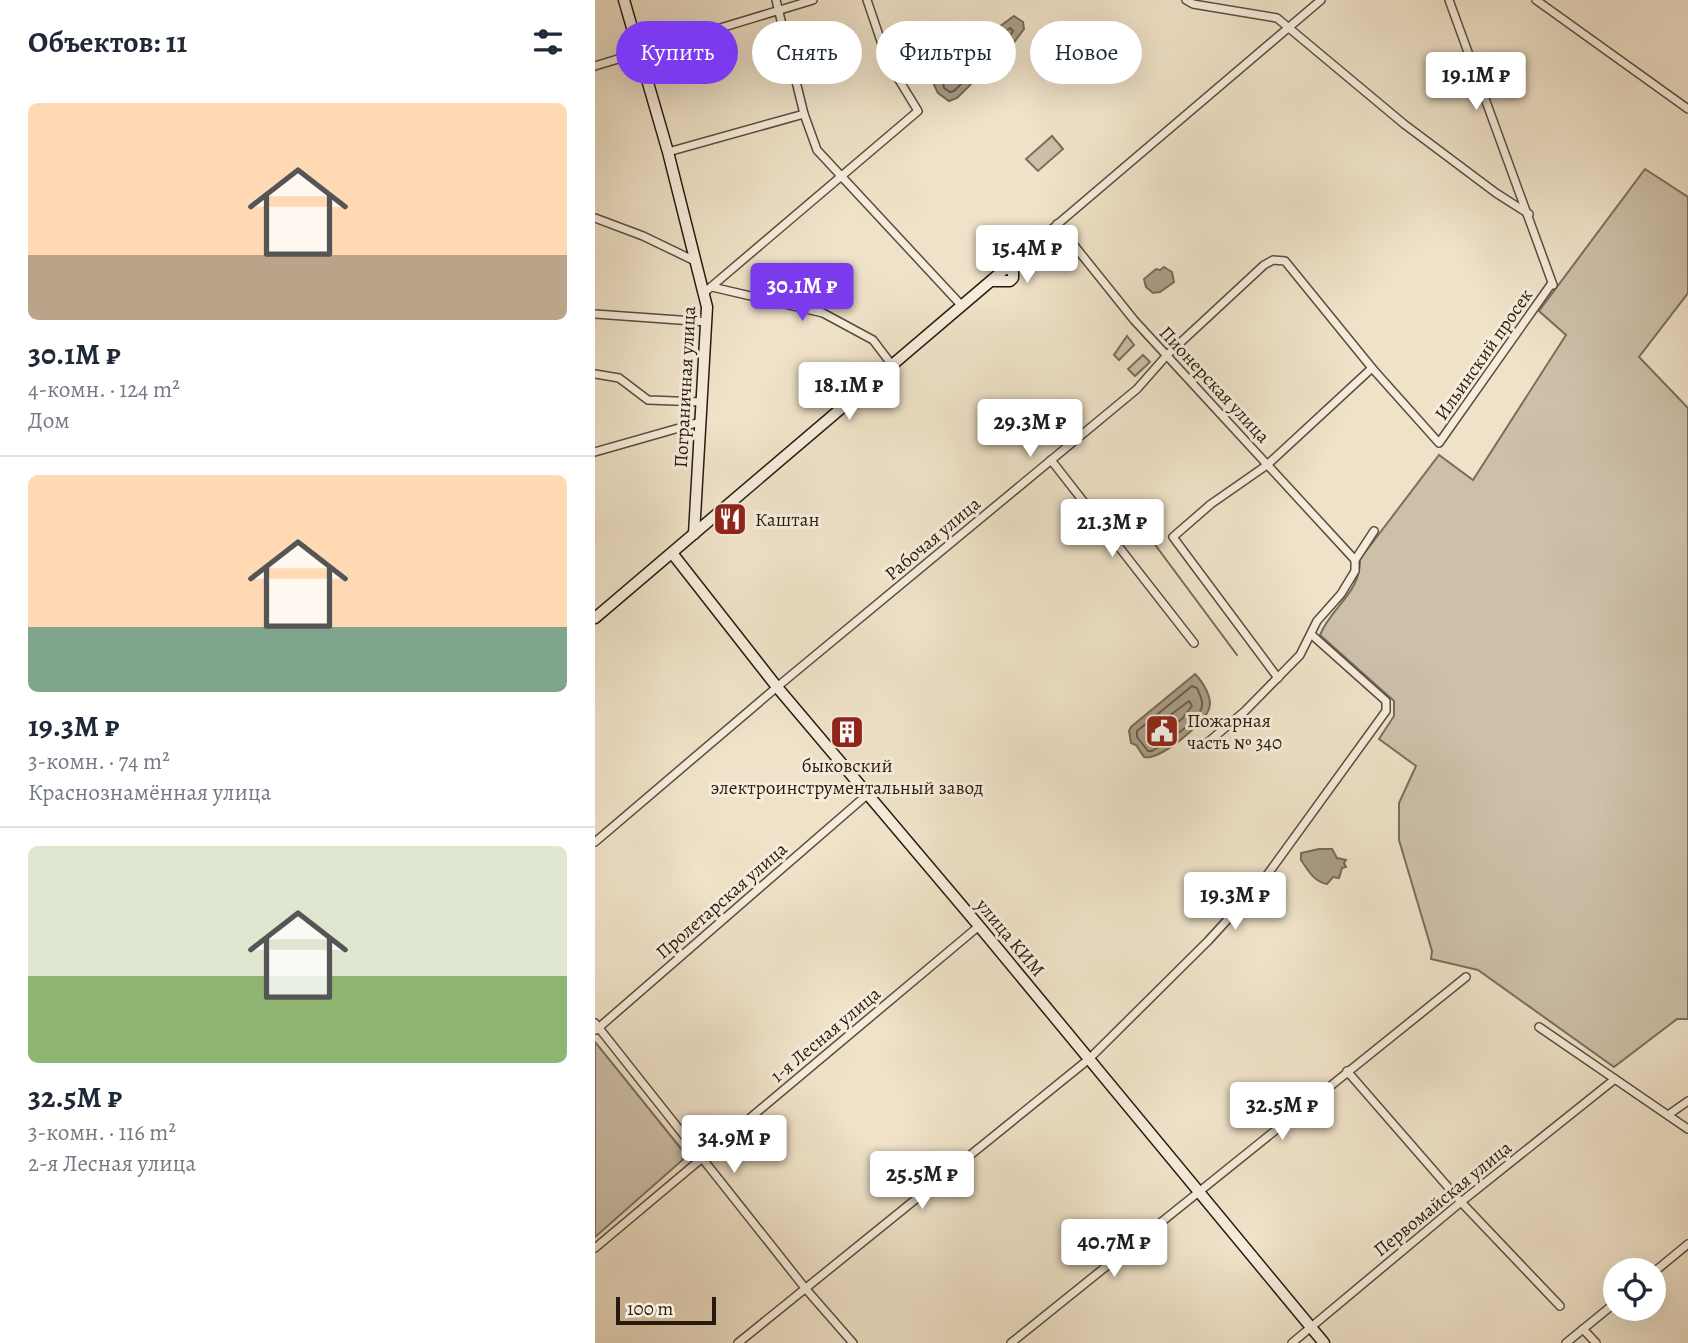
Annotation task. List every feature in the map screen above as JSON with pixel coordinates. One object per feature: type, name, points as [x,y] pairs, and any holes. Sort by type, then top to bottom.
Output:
[{"type":"main road","name":"Пограничная улица","points":[[624,0],[630,21]]},
{"type":"main road","name":"Пограничная улица","points":[[648,84],[695,261],[708,290],[694,534]]},
{"type":"main road","points":[[595,618],[991,281],[1006,282],[1013,278],[1013,271],[1006,268]]},
{"type":"main road","name":"улица КИМ","points":[[672,553],[778,687],[1324,1343]]},
{"type":"street","points":[[776,0],[804,114],[817,150],[962,306]]},
{"type":"street","points":[[738,23],[813,0]]},
{"type":"street","points":[[708,290],[918,111],[888,62],[867,0]]},
{"type":"street","points":[[1186,0],[1193,4],[1277,18],[1404,124],[1528,214]]},
{"type":"street","points":[[1006,268],[1321,0]]},
{"type":"street","name":"Ильинский просек","points":[[1371,368],[1439,443],[1553,284],[1449,0]]},
{"type":"street","points":[[1536,0],[1688,108]]},
{"type":"street","points":[[595,66],[616,60]]},
{"type":"street","points":[[668,152],[804,114]]},
{"type":"street","points":[[595,218],[643,236],[695,261]]},
{"type":"street","name":"Пионерская улица","points":[[1057,224],[1134,320],[1355,560]]},
{"type":"street","name":"Рабочая улица","points":[[595,842],[1137,389],[1167,355],[1264,265],[1273,260],[1285,261],[1371,368]]},
{"type":"street","points":[[708,290],[823,313],[873,340],[893,365]]},
{"type":"street","points":[[595,313],[707,322]]},
{"type":"street","points":[[1278,678],[1173,537],[1210,503],[1267,465],[1371,368]]},
{"type":"street","points":[[595,374],[619,378],[648,400],[702,402]]},
{"type":"street","points":[[595,452],[701,422]]},
{"type":"street","points":[[1051,460],[1194,643]]},
{"type":"street","points":[[1207,743],[1245,711],[1300,654],[1317,621],[1341,594],[1355,571],[1355,560],[1374,531]]},
{"type":"street","points":[[739,1343],[1089,1059],[1208,941],[1262,882],[1386,711],[1386,701],[1312,635]]},
{"type":"street","name":"Пролетарская улица","points":[[596,1027],[868,794]]},
{"type":"street","name":"1-я Лесная улица","points":[[595,1248],[979,926]]},
{"type":"street","points":[[1011,1343],[1466,977]]},
{"type":"street","points":[[596,1027],[805,1288],[853,1343]]},
{"type":"street","points":[[1539,1027],[1688,1129]]},
{"type":"street","points":[[1347,1071],[1461,1202],[1560,1306]]},
{"type":"street","name":"Первомайская улица","points":[[1291,1343],[1615,1079]]},
{"type":"street","points":[[1668,1115],[1688,1101]]},
{"type":"street","points":[[1666,1262],[1688,1244]]},
{"type":"street","points":[[1566,1343],[1603,1313]]},
{"type":"street","points":[[1583,1329],[1596,1343]]},
{"type":"shaded area","points":[[1052,136],[1063,149],[1038,171],[1026,159]]},
{"type":"shaded area","points":[[1645,169],[1688,197],[1688,293],[1639,357],[1688,408],[1688,1019],[1677,1019],[1614,1067],[1478,970],[1431,959],[1432,951],[1399,840],[1399,803],[1416,766],[1379,739],[1394,716],[1394,701],[1320,635],[1356,581],[1360,559],[1439,455],[1473,480],[1566,335],[1539,311]]},
{"type":"shaded area","points":[[1127,336],[1134,345],[1119,360],[1114,355]]},
{"type":"shaded area","points":[[1143,355],[1150,362],[1135,376],[1128,369]]},
{"type":"shaded area","points":[[595,1042],[687,1156],[595,1237]]},
{"type":"water","points":[[1014,16],[1023,22],[1024,29],[1016,40],[1016,21],[1007,21]]},
{"type":"water","points":[[971,84],[957,98],[949,101],[938,93],[934,85]]},
{"type":"water","points":[[1164,267],[1172,272],[1174,282],[1160,292],[1153,293],[1146,287],[1144,279],[1156,269]]},
{"type":"water","points":[[1195,674],[1208,695],[1210,705],[1205,716],[1170,748],[1151,757],[1144,757],[1136,745],[1131,743],[1131,727]]},
{"type":"water","points":[[1332,849],[1337,858],[1346,860],[1346,867],[1342,868],[1339,878],[1333,877],[1327,884],[1315,878],[1301,860],[1301,853]]},
{"type":"waterway","points":[[1133,515],[1237,655]]},
{"type":"place","name":"Каштан","points":[[730,519]]},
{"type":"place","name":"Пожарная часть № 340","points":[[1162,731]]},
{"type":"place","name":"быковский электроинструментальный завод","points":[[847,732]]}]
